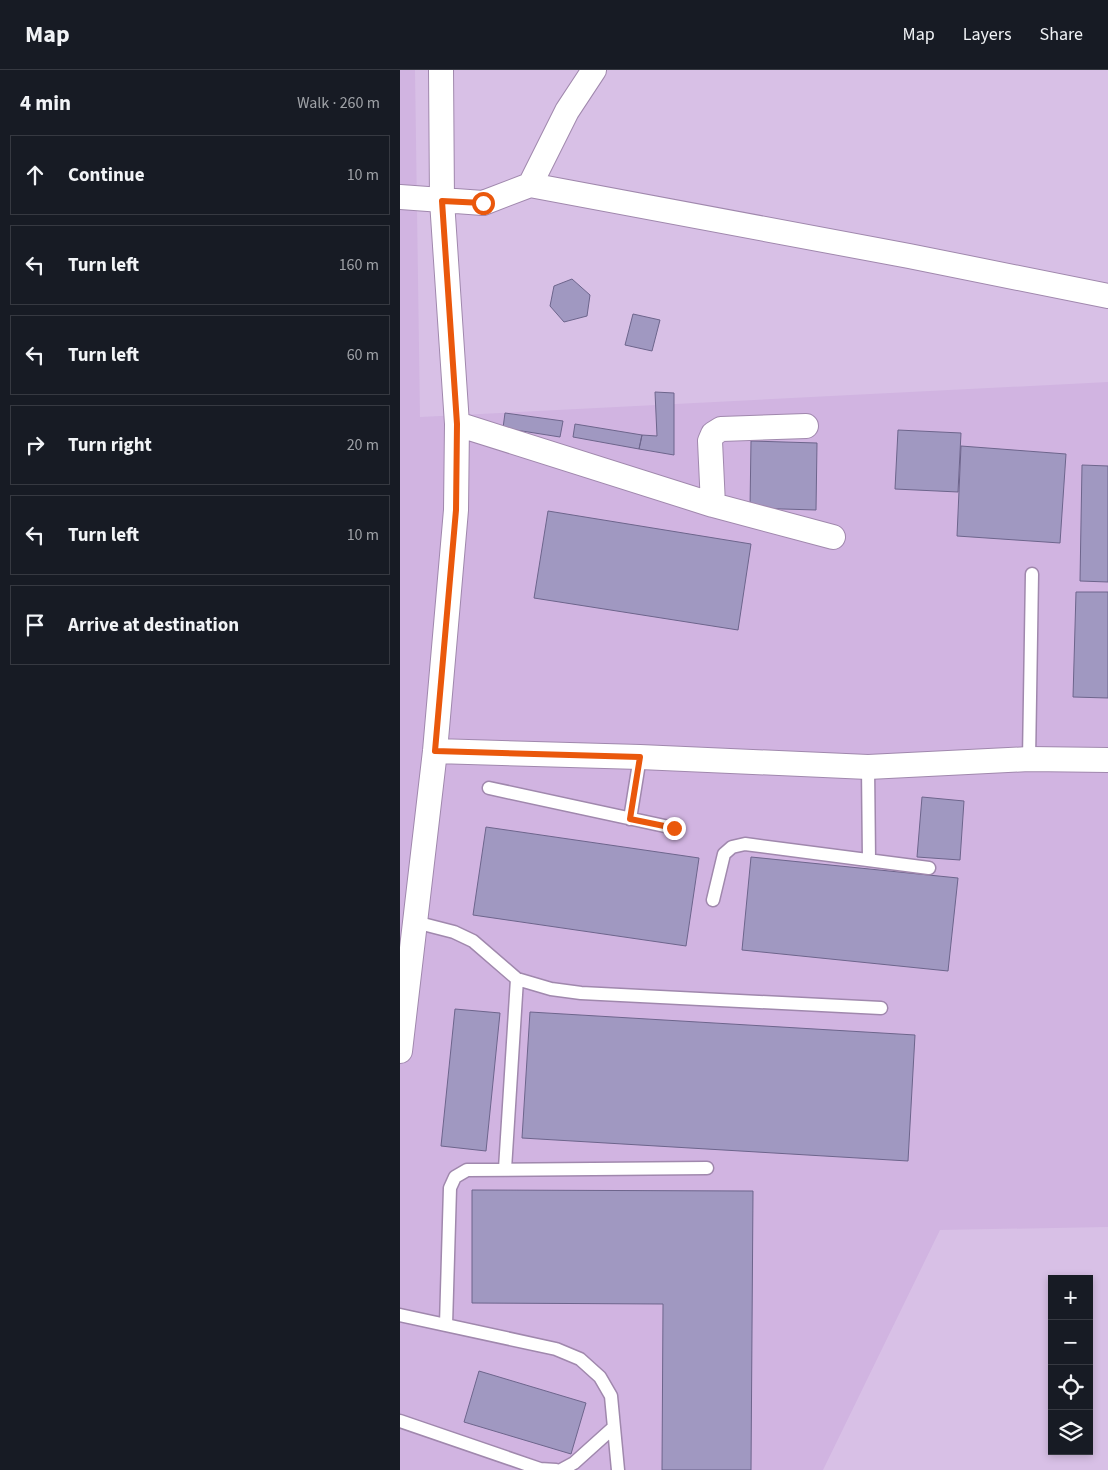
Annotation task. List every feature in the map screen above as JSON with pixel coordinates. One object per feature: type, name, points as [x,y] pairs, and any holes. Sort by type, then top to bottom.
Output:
[{"type":"street","points":[[400,1051],[435,751],[456,510],[457,424],[442,201],[441,70]]},
{"type":"street","points":[[530,185],[567,111],[594,70]]},
{"type":"street","points":[[400,197],[483,203],[530,185],[909,256],[1108,296]]},
{"type":"street","points":[[457,424],[713,505],[833,537]]},
{"type":"street","points":[[713,505],[710,441],[714,434],[721,429],[806,426]]},
{"type":"street","points":[[435,751],[640,757],[868,767],[1029,759],[1108,760]]},
{"type":"lane","points":[[1029,759],[1032,574]]},
{"type":"lane","points":[[630,819],[640,757]]},
{"type":"lane","points":[[868,767],[869,860]]},
{"type":"lane","points":[[489,788],[674,828]]},
{"type":"lane","points":[[713,900],[724,854],[732,847],[745,844],[929,868]]},
{"type":"lane","points":[[415,922],[454,932],[473,941],[517,979],[551,989],[581,993],[881,1008]]},
{"type":"lane","points":[[505,1169],[517,979]]},
{"type":"lane","points":[[446,1325],[450,1188],[454,1177],[467,1170],[707,1168]]},
{"type":"lane","points":[[400,1315],[556,1349],[580,1359],[600,1378],[611,1396],[618,1470]]},
{"type":"lane","points":[[400,1420],[540,1469],[556,1470]]},
{"type":"lane","points":[[561,1470],[574,1463],[614,1428]]},
{"type":"shaded area","points":[[400,70],[415,70],[420,417],[1108,382],[1108,1227],[940,1230],[823,1470],[400,1470]]},
{"type":"building","points":[[572,279],[590,295],[587,316],[564,322],[550,306],[554,286]]},
{"type":"building","points":[[633,314],[660,320],[652,351],[625,345]]},
{"type":"building","points":[[655,392],[674,393],[674,455],[639,449],[642,435],[657,436]]},
{"type":"building","points":[[505,413],[563,421],[560,437],[503,428]]},
{"type":"building","points":[[575,424],[642,435],[639,449],[573,437]]},
{"type":"building","points":[[898,430],[961,433],[958,492],[895,489]]},
{"type":"building","points":[[751,441],[817,443],[816,510],[750,508]]},
{"type":"building","points":[[961,446],[1066,454],[1060,543],[957,536]]},
{"type":"building","points":[[1082,465],[1108,466],[1108,582],[1080,581]]},
{"type":"building","points":[[548,511],[751,544],[738,630],[534,598]]},
{"type":"building","points":[[1076,592],[1108,592],[1108,698],[1073,697]]},
{"type":"building","points":[[922,797],[964,801],[960,860],[917,857]]},
{"type":"building","points":[[486,827],[699,858],[686,946],[473,915]]},
{"type":"building","points":[[751,857],[958,878],[948,971],[742,950]]},
{"type":"building","points":[[455,1009],[500,1013],[486,1151],[441,1146]]},
{"type":"building","points":[[530,1012],[915,1035],[908,1161],[522,1138]]},
{"type":"building","points":[[472,1190],[753,1191],[751,1470],[662,1470],[663,1304],[472,1303]]},
{"type":"building","points":[[479,1371],[586,1403],[571,1454],[464,1422]]},
{"type":"route","points":[[483,203],[442,201],[457,424],[456,510],[435,751],[640,757],[630,819],[674,828]]}]
